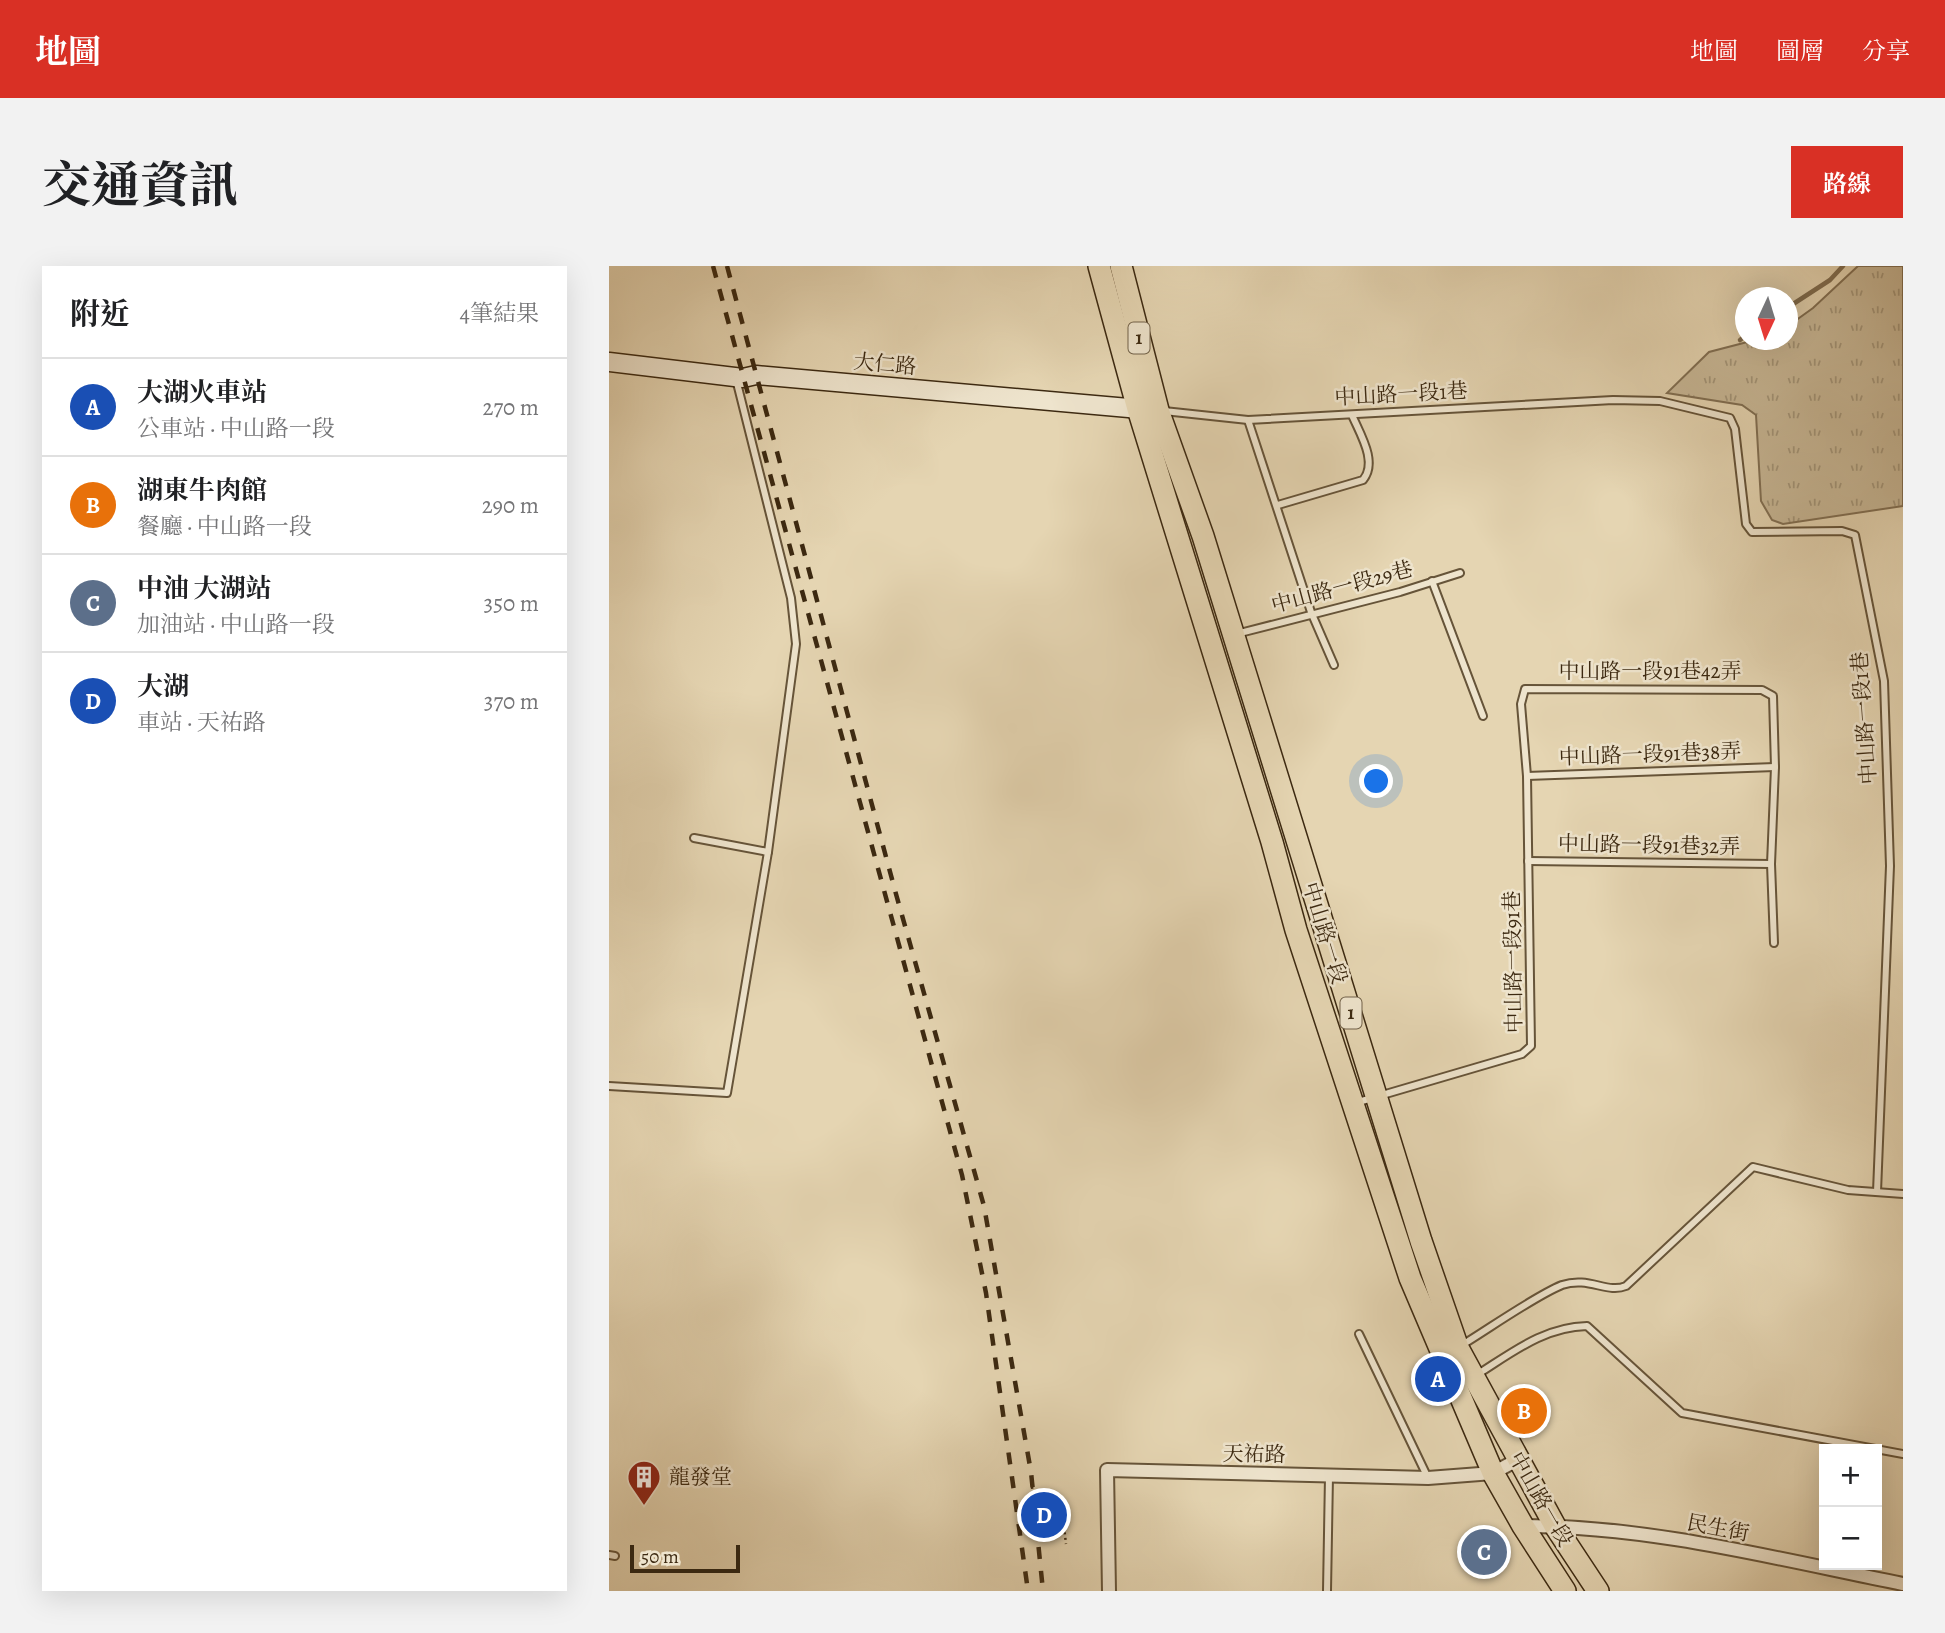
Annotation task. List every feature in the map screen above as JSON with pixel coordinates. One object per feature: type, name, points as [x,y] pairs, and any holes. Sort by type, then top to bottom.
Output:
[{"type":"main road","name":"1","points":[[1099,266],[1148,410]]},
{"type":"main road","name":"1","points":[[1121,266],[1148,410]]},
{"type":"main road","name":"中山路一段","points":[[1148,410],[1203,536],[1421,1241],[1458,1348],[1555,1526],[1598,1591]]},
{"type":"main road","name":"中山路一段","points":[[1148,410],[1297,930],[1410,1278],[1493,1473],[1523,1527],[1565,1591]]},
{"type":"street","name":"大仁路","points":[[609,362],[735,377],[755,375],[1148,410]]},
{"type":"street","name":"天祐路","points":[[1109,1591],[1107,1470],[1428,1478],[1493,1473],[1517,1460]]},
{"type":"street","name":"民生街","points":[[1523,1527],[1596,1527],[1664,1537],[1903,1584]]},
{"type":"lane","points":[[609,1086],[727,1093],[768,852],[796,644],[791,598],[735,377]]},
{"type":"lane","name":"中山路一段1巷","points":[[1148,410],[1248,420],[1613,400],[1660,401],[1730,418],[1735,429],[1746,524],[1752,531],[1842,531],[1855,535],[1884,681],[1890,866],[1877,1192]]},
{"type":"lane","points":[[1278,505],[1363,480],[1369,473],[1371,464],[1352,415]]},
{"type":"lane","points":[[1248,420],[1311,612],[1334,665]]},
{"type":"lane","name":"中山路一段29巷","points":[[1232,635],[1460,573]]},
{"type":"lane","points":[[1432,581],[1483,716]]},
{"type":"lane","name":"中山路一段91巷","points":[[1353,1104],[1522,1054],[1531,1046],[1533,1036],[1527,776],[1521,704],[1525,689]]},
{"type":"lane","name":"中山路一段91巷42弄","points":[[1525,689],[1762,690],[1773,696],[1775,767]]},
{"type":"lane","points":[[1774,943],[1771,864],[1775,767]]},
{"type":"lane","name":"中山路一段91巷38弄","points":[[1527,776],[1775,767]]},
{"type":"lane","points":[[694,838],[768,852]]},
{"type":"lane","name":"中山路一段91巷32弄","points":[[1528,861],[1771,864]]},
{"type":"lane","points":[[1458,1348],[1562,1285],[1588,1280],[1617,1290],[1626,1286],[1753,1167],[1820,1185],[1903,1194]]},
{"type":"lane","points":[[1473,1377],[1540,1335],[1566,1326],[1587,1326],[1682,1413],[1903,1454]]},
{"type":"lane","points":[[1359,1334],[1428,1478]]},
{"type":"lane","points":[[1327,1591],[1329,1476]]},
{"type":"path","points":[[1032,1487],[1034,1507]]},
{"type":"path","points":[[1063,1527],[1066,1544]]},
{"type":"green space","points":[[1858,266],[1903,266],[1903,506],[1783,524],[1772,520],[1761,501],[1756,415],[1742,405],[1667,393],[1709,352],[1735,345],[1735,350],[1798,350],[1798,319]]},
{"type":"waterway","points":[[1798,301],[1830,280],[1843,266]]},
{"type":"railway","points":[[713,266],[962,1175],[986,1293],[1028,1591]]},
{"type":"railway","points":[[727,266],[896,894],[984,1206],[1031,1472],[1043,1591]]},
{"type":"place","name":"大湖火車站","points":[[1438,1379]]},
{"type":"place","name":"湖東牛肉館","points":[[1524,1411]]},
{"type":"place","name":"龍發堂","points":[[644,1507]]},
{"type":"place","name":"大湖","points":[[1044,1515]]},
{"type":"place","name":"中油 大湖站","points":[[1484,1552]]}]
